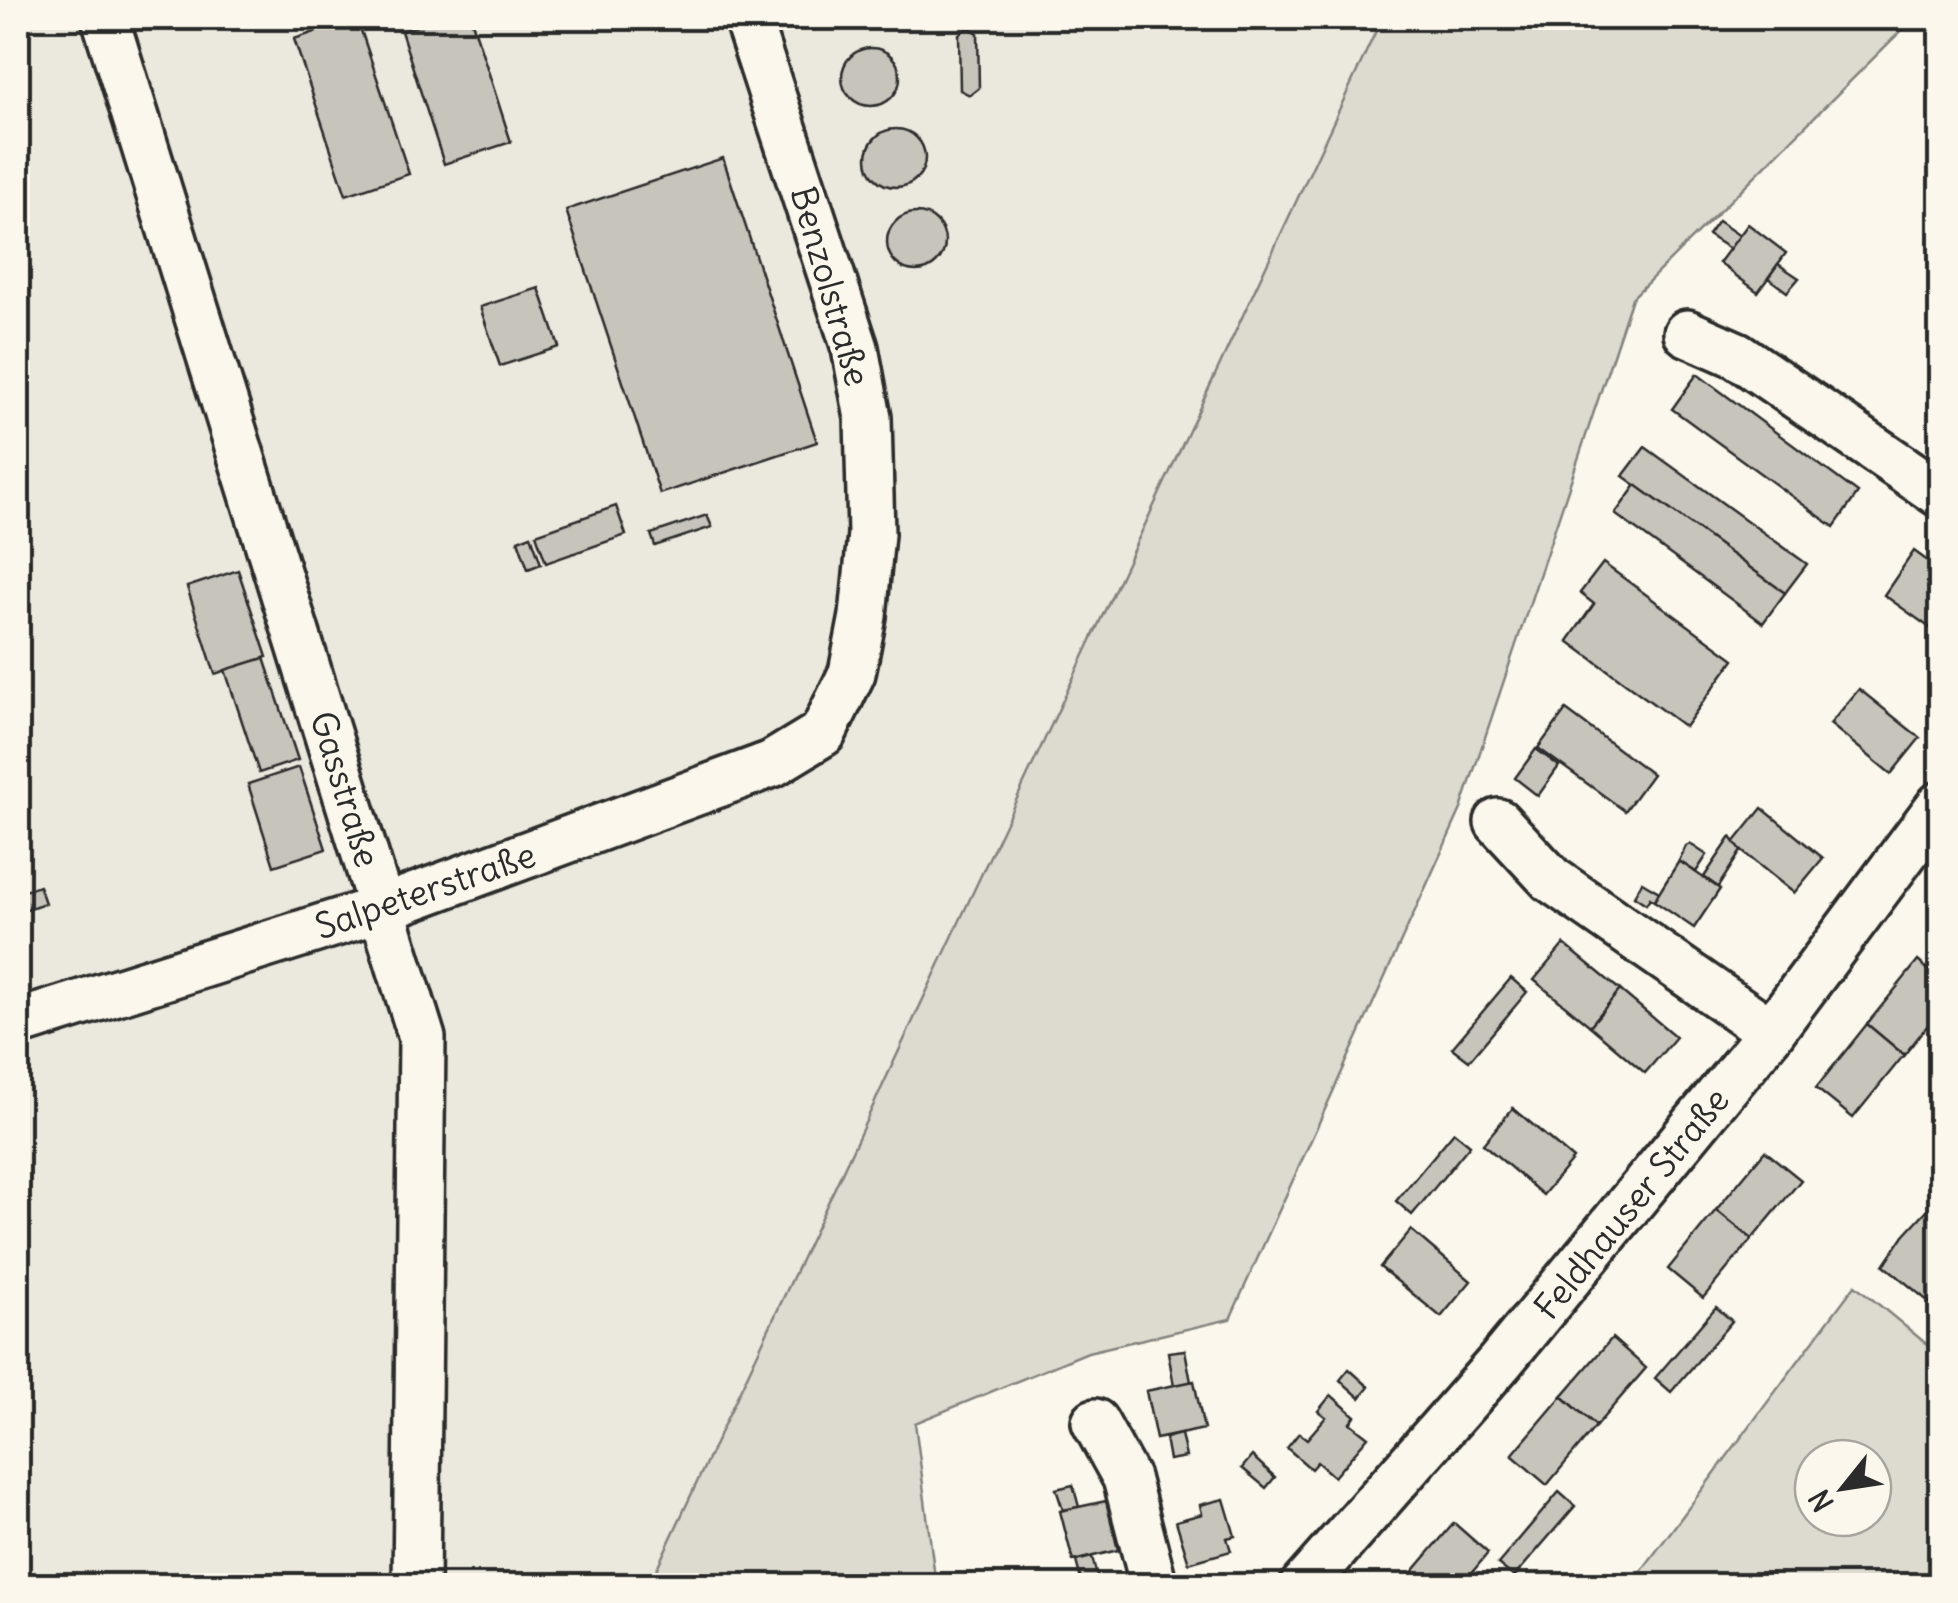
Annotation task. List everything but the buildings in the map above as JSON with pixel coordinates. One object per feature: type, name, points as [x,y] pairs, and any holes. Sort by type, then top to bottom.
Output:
[{"type":"street","name":"Gasstraße","points":[[105,18],[422,1038],[416,1586]]},
{"type":"street","name":"Benzolstraße","points":[[748,18],[855,348],[868,418],[871,534],[864,616],[852,673],[824,733]]},
{"type":"street","points":[[1687,332],[1737,354],[1940,494]]},
{"type":"street","name":"Salpeterstraße","points":[[18,1023],[383,908],[772,764],[824,733]]},
{"type":"street","name":"Feldhauser Straße","points":[[1303,1586],[1499,1363],[1771,1032],[1940,805]]},
{"type":"street","points":[[1498,822],[1552,879],[1771,1032]]},
{"type":"street","points":[[1094,1422],[1126,1478],[1154,1586]]},
{"type":"shaded area","points":[[18,18],[1382,18],[649,1585],[18,1585]]},
{"type":"shaded area","points":[[1382,18],[1914,18],[1632,298],[1461,809],[1230,1319],[1088,1352],[915,1423],[936,1585],[649,1585]]},
{"type":"shaded area","points":[[1855,1285],[1940,1355],[1940,1585],[1631,1585]]}]
